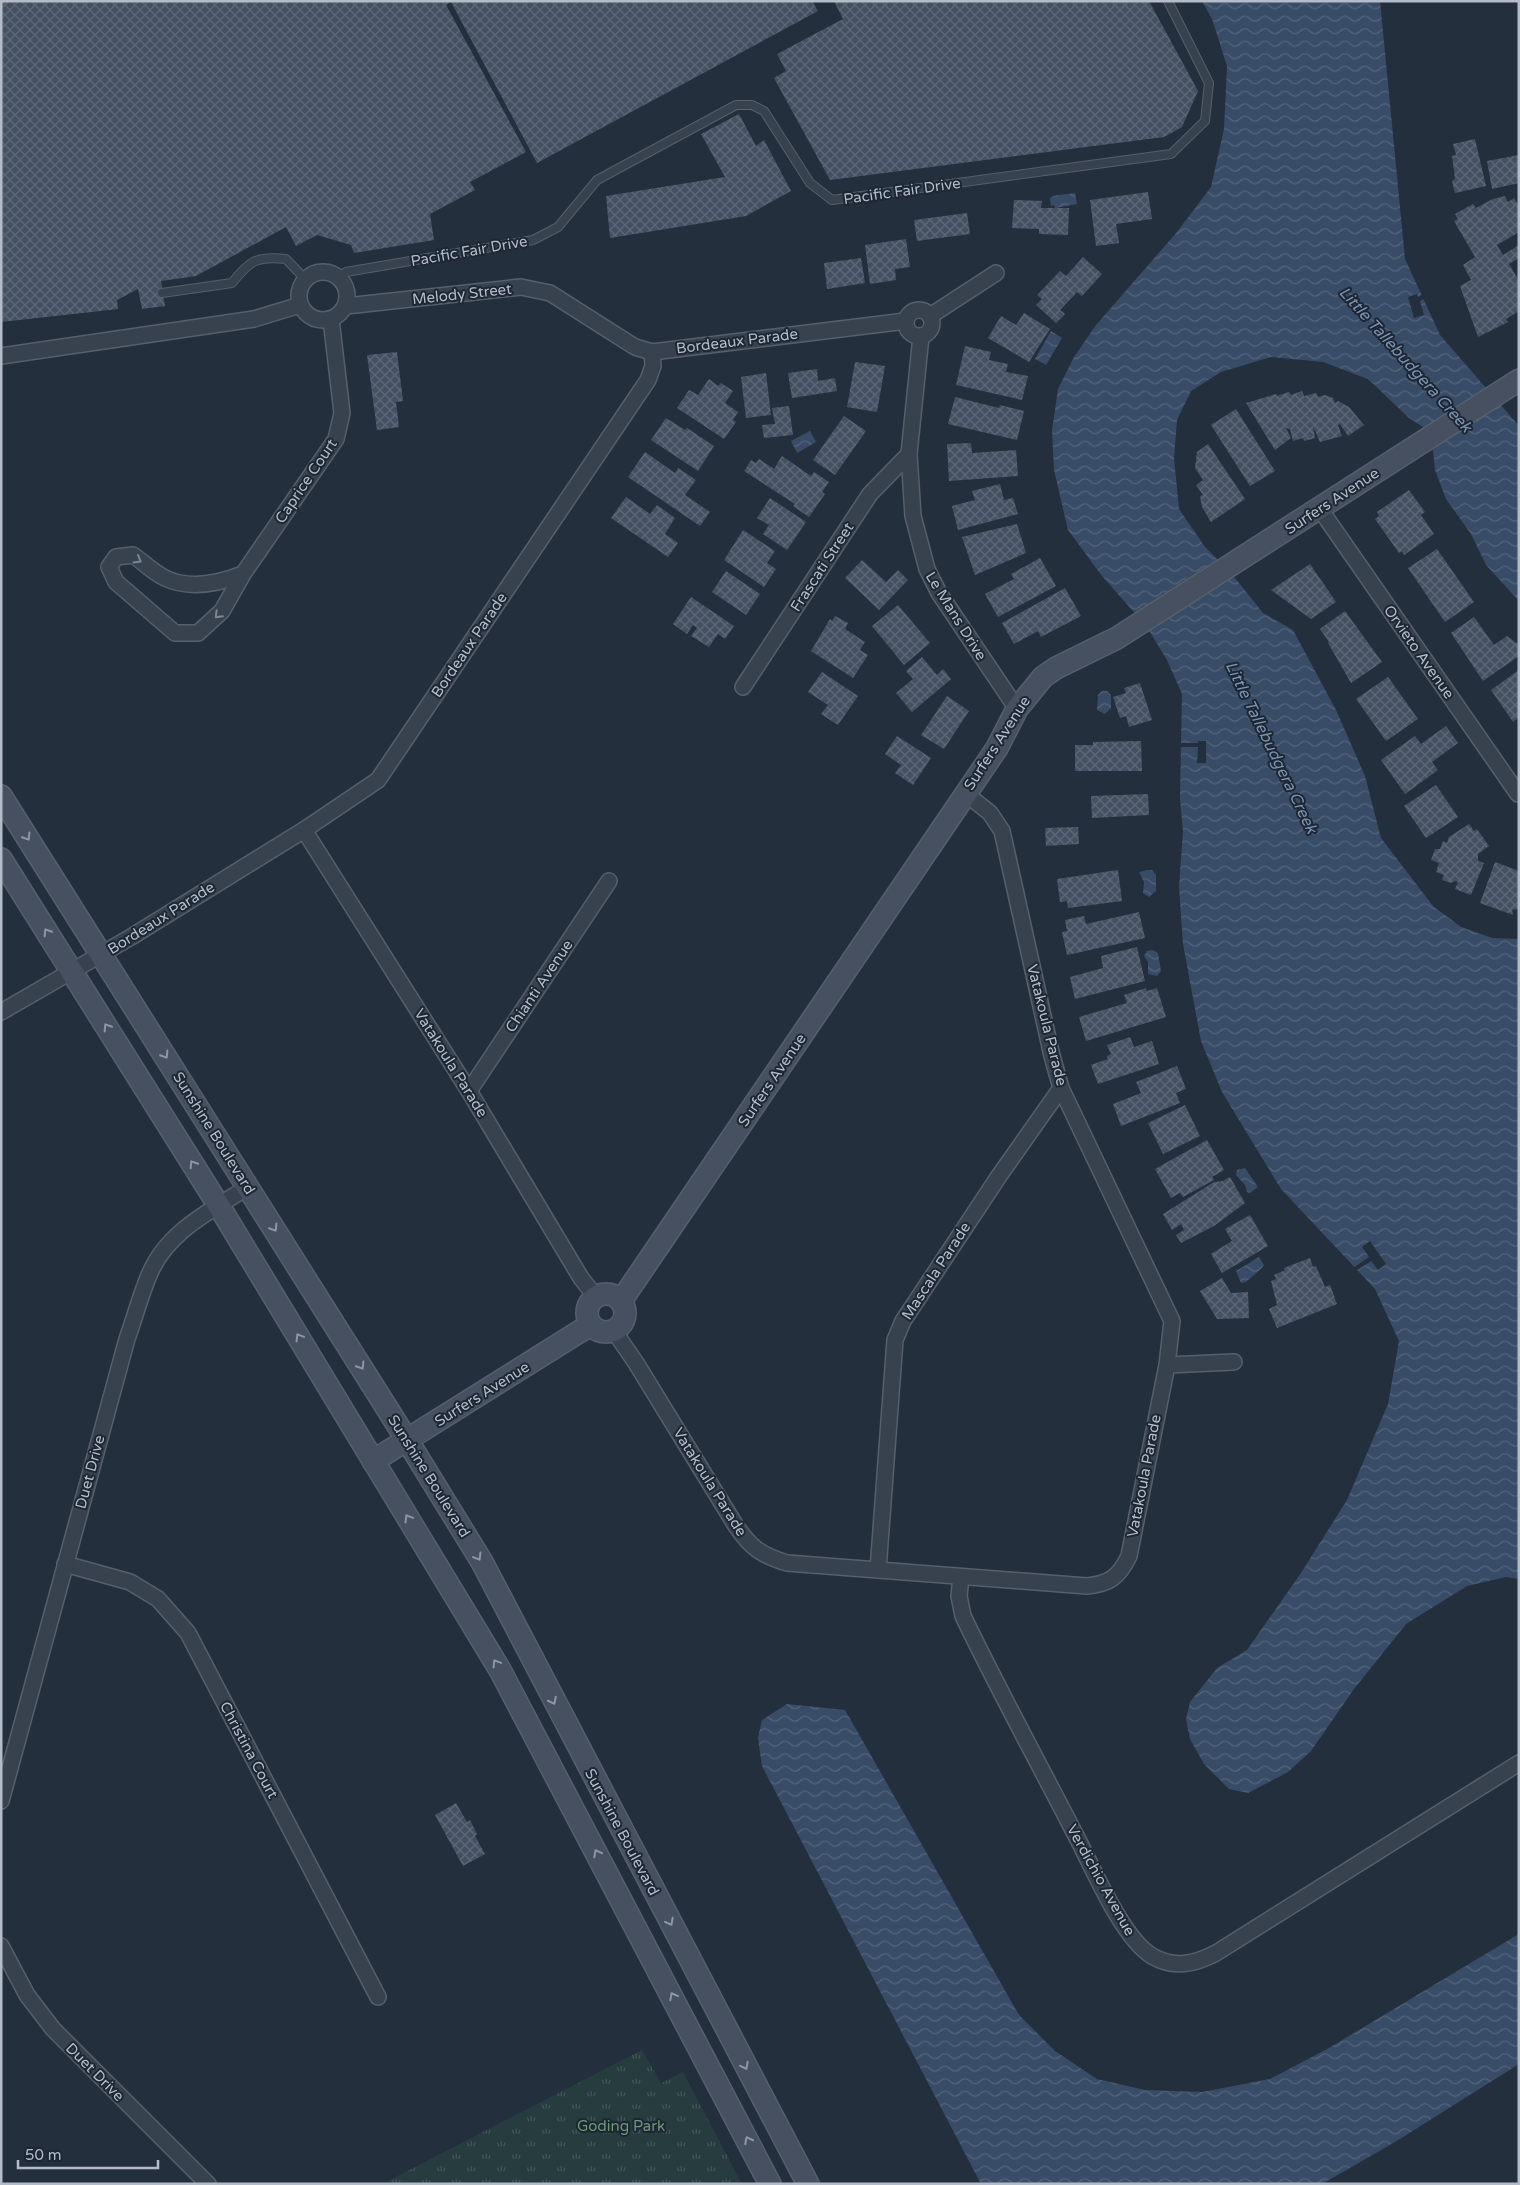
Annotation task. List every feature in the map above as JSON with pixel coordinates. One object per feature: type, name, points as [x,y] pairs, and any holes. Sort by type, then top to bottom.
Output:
[{"type":"main road","name":"Surfers Avenue","points":[[621,1301],[997,748],[1017,709],[1031,690],[1049,673],[1117,638],[1513,384]]},
{"type":"main road","name":"Sunshine Boulevard","points":[[1,796],[408,1440],[482,1562],[808,2184]]},
{"type":"main road","points":[[1,859],[219,1206],[500,1670],[770,2184]]},
{"type":"main road","points":[[605,1294],[612,1295],[621,1301],[625,1314],[624,1320],[614,1331],[600,1332],[590,1325],[587,1319],[588,1306],[596,1297],[605,1294]]},
{"type":"main road","name":"Surfers Avenue","points":[[374,1461],[590,1325]]},
{"type":"street","points":[[318,272],[333,274],[339,278],[347,291],[346,306],[342,312],[330,319],[323,320],[309,316],[300,305],[299,291],[305,279],[318,272]]},
{"type":"street","points":[[930,316],[996,273]]},
{"type":"street","name":"Melody Street","points":[[346,306],[521,288],[550,292],[635,347],[652,352]]},
{"type":"street","points":[[1,356],[254,319],[300,305]]},
{"type":"street","points":[[920,310],[930,316],[931,328],[922,336],[910,332],[906,321],[914,311],[920,310]]},
{"type":"street","name":"Caprice Court","points":[[243,574],[223,581],[191,584],[166,579],[133,555],[116,557],[109,567],[116,582],[175,633],[198,633],[222,611],[243,574],[336,439],[342,413],[330,319]]},
{"type":"street","name":"Bordeaux Parade","points":[[1,1012],[72,973],[304,830],[378,780],[648,380],[654,366],[652,352],[906,321]]},
{"type":"street","name":"Le Mans Drive","points":[[922,336],[909,454],[913,516],[927,570],[939,593],[1017,709]]},
{"type":"street","name":"Frascati Street","points":[[743,687],[870,494],[909,454]]},
{"type":"street","name":"Orvieto Avenue","points":[[1320,509],[1518,794]]},
{"type":"street","name":"Vatakoula Parade","points":[[614,1331],[748,1544],[767,1557],[787,1563],[1087,1586],[1103,1585],[1123,1569],[1129,1556],[1167,1365],[1172,1321],[1061,1088],[1052,1056],[1002,831],[990,813],[965,793]]},
{"type":"street","name":"Vatakoula Parade","points":[[304,830],[469,1091],[581,1278],[596,1297]]},
{"type":"street","name":"Chianti Avenue","points":[[469,1091],[609,881]]},
{"type":"street","name":"Mascala Parade","points":[[878,1570],[895,1340],[903,1320],[999,1176],[1061,1088]]},
{"type":"street","name":"Duet Drive","points":[[1,1801],[127,1339],[150,1272],[174,1239],[188,1226],[248,1187]]},
{"type":"street","points":[[1167,1365],[1234,1362]]},
{"type":"street","name":"Christina Court","points":[[65,1564],[130,1582],[158,1598],[188,1633],[378,1997]]},
{"type":"street","name":"Verdichio Avenue","points":[[961,1577],[959,1596],[963,1616],[1096,1874],[1135,1942],[1151,1955],[1164,1962],[1182,1965],[1201,1961],[1216,1953],[1519,1763]]},
{"type":"street","name":"Duet Drive","points":[[1,1946],[27,1995],[53,2029],[208,2184]]},
{"type":"lane","name":"Pacific Fair Drive","points":[[339,278],[346,272],[533,240],[558,227],[597,180],[736,105],[752,106],[764,111],[810,183],[832,200],[1171,154],[1205,120],[1210,83],[1168,1]]},
{"type":"lane","points":[[162,293],[232,283],[246,265],[265,256],[286,259],[305,279]]},
{"type":"green space","name":"Goding Park","points":[[642,2050],[661,2083],[683,2072],[742,2184],[389,2184],[388,2181]]},
{"type":"water","name":"Little Tallebudgera Creek","points":[[1202,1],[1380,1],[1405,259],[1440,335],[1519,426],[1519,601],[1486,565],[1471,534],[1446,499],[1435,470],[1431,432],[1409,418],[1368,379],[1323,362],[1271,357],[1221,372],[1191,391],[1177,420],[1174,458],[1179,509],[1205,547],[1231,573],[1263,613],[1293,630],[1336,710],[1365,776],[1381,838],[1433,906],[1461,927],[1492,938],[1519,939],[1519,1579],[1506,1577],[1467,1586],[1406,1624],[1354,1689],[1311,1751],[1288,1772],[1248,1793],[1229,1789],[1204,1764],[1190,1739],[1186,1719],[1190,1702],[1217,1668],[1247,1650],[1301,1573],[1347,1500],[1388,1404],[1399,1341],[1375,1289],[1281,1189],[1222,1092],[1201,1041],[1183,944],[1179,887],[1183,831],[1180,799],[1182,694],[1167,660],[1147,627],[1102,576],[1068,530],[1054,470],[1052,430],[1058,389],[1074,357],[1096,325],[1177,232],[1211,187],[1224,129],[1227,66],[1212,19]]},
{"type":"water","points":[[1075,193],[1077,204],[1055,208],[1054,205],[1051,206],[1050,198],[1053,196]]},
{"type":"water","points":[[1051,331],[1062,338],[1046,365],[1035,359]]},
{"type":"water","points":[[810,431],[816,442],[797,453],[791,441]]},
{"type":"water","points":[[1102,691],[1107,691],[1111,695],[1111,708],[1105,714],[1097,710],[1098,695]]},
{"type":"water","points":[[1152,870],[1156,875],[1156,891],[1149,897],[1143,893],[1144,882],[1139,872]]},
{"type":"water","points":[[1153,950],[1158,953],[1161,971],[1157,976],[1148,974],[1148,962],[1144,956],[1147,951]]},
{"type":"water","points":[[1245,1168],[1258,1187],[1250,1193],[1247,1192],[1245,1185],[1236,1175],[1237,1170]]},
{"type":"water","points":[[1259,1257],[1264,1265],[1262,1268],[1246,1282],[1241,1283],[1236,1271]]},
{"type":"water","points":[[787,1704],[845,1710],[1019,2015],[1055,2051],[1097,2079],[1145,2090],[1202,2092],[1270,2079],[1329,2048],[1519,1934],[1519,2064],[1395,2142],[1322,2184],[981,2184],[762,1766],[758,1738],[762,1720]]},
{"type":"pier","points":[[1417,294],[1418,297],[1424,294],[1426,298],[1420,301],[1424,315],[1414,318],[1408,297]]},
{"type":"pier","points":[[1198,741],[1206,741],[1206,763],[1197,763],[1198,747],[1179,747],[1179,743],[1198,743]]},
{"type":"pier","points":[[1370,1241],[1386,1264],[1378,1270],[1371,1261],[1356,1271],[1353,1268],[1369,1257],[1362,1247]]},
{"type":"building","points":[[1,1],[812,1],[818,11],[537,163],[451,2],[446,5],[526,152],[470,182],[475,190],[430,214],[434,240],[354,253],[351,245],[317,235],[296,246],[286,227],[196,276],[161,281],[165,306],[142,309],[138,289],[117,300],[118,309],[1,322]]},
{"type":"building","points":[[834,1],[1149,1],[1198,91],[1182,127],[1164,137],[830,180],[774,78],[786,71],[777,54],[843,19]]},
{"type":"building","points":[[739,114],[756,146],[764,140],[791,191],[746,216],[610,238],[606,196],[725,177],[701,134]]},
{"type":"building","points":[[1475,139],[1486,186],[1455,193],[1452,181],[1455,179],[1452,156],[1456,155],[1453,144]]},
{"type":"building","points":[[1519,155],[1519,183],[1492,189],[1487,161]]},
{"type":"building","points":[[1148,192],[1152,219],[1116,224],[1119,243],[1096,246],[1090,200]]},
{"type":"building","points":[[1505,196],[1508,202],[1514,198],[1519,206],[1519,232],[1497,245],[1503,255],[1519,245],[1519,258],[1509,264],[1519,281],[1519,311],[1506,319],[1508,322],[1478,337],[1460,286],[1471,280],[1463,265],[1475,257],[1454,221],[1458,219],[1455,214],[1473,204],[1476,208],[1493,199]]},
{"type":"building","points":[[1014,200],[1042,201],[1041,208],[1069,208],[1068,235],[1039,234],[1039,229],[1012,228]]},
{"type":"building","points":[[967,213],[970,234],[917,241],[914,220]]},
{"type":"building","points":[[906,239],[910,267],[895,269],[896,280],[870,284],[865,245]]},
{"type":"building","points":[[1083,257],[1102,274],[1082,296],[1077,292],[1060,310],[1065,314],[1056,323],[1036,305],[1042,299],[1037,295],[1060,271],[1066,276]]},
{"type":"building","points":[[861,258],[865,283],[827,289],[824,263]]},
{"type":"building","points":[[1024,313],[1050,329],[1029,362],[988,338],[1001,316],[1016,325]]},
{"type":"building","points":[[965,346],[991,352],[989,360],[1008,364],[1006,372],[1028,376],[1022,400],[956,385]]},
{"type":"building","points":[[397,352],[403,401],[396,402],[399,427],[377,430],[367,355]]},
{"type":"building","points":[[855,362],[885,366],[877,412],[847,407]]},
{"type":"building","points":[[817,369],[818,381],[835,378],[837,391],[792,398],[788,373]]},
{"type":"building","points":[[766,373],[771,415],[746,418],[741,377]]},
{"type":"building","points":[[709,379],[718,386],[721,383],[733,391],[725,403],[738,412],[733,420],[736,422],[724,439],[677,408],[689,390],[698,395]]},
{"type":"building","points":[[1302,391],[1304,396],[1316,393],[1318,397],[1325,395],[1333,398],[1335,403],[1338,401],[1349,407],[1364,425],[1348,436],[1340,424],[1338,425],[1342,436],[1320,442],[1313,426],[1315,438],[1304,441],[1303,438],[1293,441],[1290,429],[1286,428],[1291,438],[1275,450],[1246,403],[1276,394],[1277,396],[1289,392],[1291,395]]},
{"type":"building","points":[[955,397],[999,408],[1000,405],[1024,411],[1017,440],[948,424]]},
{"type":"building","points":[[789,406],[793,435],[764,438],[762,425],[775,424],[772,408]]},
{"type":"building","points":[[1236,409],[1275,471],[1250,486],[1211,425]]},
{"type":"building","points":[[844,416],[866,431],[835,475],[813,460]]},
{"type":"building","points":[[666,418],[685,430],[687,428],[714,446],[698,471],[651,440]]},
{"type":"building","points":[[971,443],[972,453],[1016,450],[1018,476],[949,481],[947,444]]},
{"type":"building","points":[[1208,444],[1245,499],[1211,522],[1202,507],[1200,496],[1203,495],[1196,485],[1203,480],[1195,468],[1197,452]]},
{"type":"building","points":[[645,452],[675,473],[678,468],[696,480],[685,495],[710,512],[700,526],[628,477]]},
{"type":"building","points":[[782,456],[811,476],[814,472],[829,482],[822,492],[825,494],[809,517],[793,506],[795,504],[744,471],[751,460],[756,463],[759,459],[774,469]]},
{"type":"building","points":[[1000,484],[1004,500],[1013,498],[1018,514],[958,530],[952,506],[975,500],[972,491]]},
{"type":"building","points":[[1409,490],[1425,512],[1421,515],[1434,534],[1404,555],[1402,551],[1399,553],[1375,519],[1379,516],[1377,512]]},
{"type":"building","points":[[626,497],[650,514],[657,505],[675,518],[665,534],[678,543],[668,557],[611,518]]},
{"type":"building","points":[[770,498],[806,522],[787,550],[763,534],[769,525],[757,518]]},
{"type":"building","points":[[1017,524],[1026,553],[975,575],[962,537]]},
{"type":"building","points":[[743,530],[775,551],[767,563],[776,569],[764,587],[724,560]]},
{"type":"building","points":[[1437,549],[1474,602],[1445,622],[1408,568]]},
{"type":"building","points":[[1040,558],[1056,586],[998,617],[985,594],[1014,579],[1011,574]]},
{"type":"building","points":[[862,560],[886,582],[898,570],[908,580],[879,610],[845,578]]},
{"type":"building","points":[[1310,564],[1336,602],[1311,619],[1271,590]]},
{"type":"building","points":[[726,571],[760,594],[746,615],[712,592]]},
{"type":"building","points":[[1065,588],[1081,616],[1041,637],[1038,631],[1014,644],[1002,623]]},
{"type":"building","points":[[691,597],[734,626],[725,639],[718,634],[709,647],[691,636],[697,628],[693,625],[687,634],[673,624]]},
{"type":"building","points":[[898,605],[930,643],[904,665],[872,626]]},
{"type":"building","points":[[1345,611],[1382,662],[1351,683],[1320,629]]},
{"type":"building","points":[[835,616],[848,623],[845,629],[865,642],[860,650],[868,655],[853,678],[811,651],[830,619],[832,621]]},
{"type":"building","points":[[1474,617],[1494,645],[1507,636],[1519,645],[1519,656],[1483,681],[1451,633]]},
{"type":"building","points":[[922,657],[937,675],[943,669],[951,679],[912,712],[896,693],[913,679],[906,671]]},
{"type":"building","points":[[1519,670],[1519,717],[1513,722],[1491,690]]},
{"type":"building","points":[[822,672],[858,696],[838,725],[821,714],[828,705],[808,692]]},
{"type":"building","points":[[1388,677],[1418,719],[1386,741],[1356,699]]},
{"type":"building","points":[[1140,683],[1152,720],[1129,727],[1126,716],[1120,718],[1113,697],[1126,693],[1124,688]]},
{"type":"building","points":[[947,696],[969,711],[944,749],[921,735]]},
{"type":"building","points":[[1446,726],[1458,743],[1432,762],[1438,770],[1405,794],[1381,760],[1415,736],[1421,744]]},
{"type":"building","points":[[897,736],[931,758],[913,785],[895,773],[901,765],[885,754]]},
{"type":"building","points":[[1141,741],[1142,771],[1075,771],[1075,745],[1093,745],[1093,742]]},
{"type":"building","points":[[1436,785],[1458,817],[1426,838],[1404,806]]},
{"type":"building","points":[[1148,794],[1149,815],[1092,818],[1091,796]]},
{"type":"building","points":[[1469,824],[1474,831],[1477,829],[1489,846],[1478,854],[1478,861],[1484,863],[1471,895],[1455,889],[1458,882],[1451,883],[1442,880],[1444,875],[1436,872],[1439,863],[1431,860],[1435,849],[1440,849],[1443,841],[1447,843],[1449,837]]},
{"type":"building","points":[[1078,827],[1079,844],[1046,846],[1045,828]]},
{"type":"building","points":[[1495,862],[1519,871],[1519,909],[1512,910],[1513,915],[1480,903]]},
{"type":"building","points":[[1118,870],[1122,901],[1068,908],[1067,901],[1060,902],[1057,879]]},
{"type":"building","points":[[1139,912],[1145,938],[1067,955],[1062,932],[1067,931],[1065,920],[1084,916],[1086,924]]},
{"type":"building","points":[[1137,947],[1145,981],[1075,999],[1070,977],[1103,968],[1101,956]]},
{"type":"building","points":[[1146,988],[1147,991],[1157,988],[1166,1017],[1086,1041],[1079,1017],[1127,1003],[1124,995]]},
{"type":"building","points":[[1130,1037],[1134,1047],[1152,1041],[1159,1064],[1098,1084],[1091,1065],[1108,1059],[1107,1056],[1111,1054],[1107,1045]]},
{"type":"building","points":[[1177,1066],[1186,1089],[1176,1093],[1180,1103],[1121,1126],[1113,1104],[1141,1093],[1136,1082]]},
{"type":"building","points":[[1185,1105],[1200,1136],[1163,1154],[1148,1123]]},
{"type":"building","points":[[1207,1140],[1224,1170],[1212,1177],[1214,1180],[1183,1197],[1180,1193],[1171,1198],[1155,1169]]},
{"type":"building","points":[[1230,1177],[1245,1203],[1214,1226],[1181,1243],[1176,1235],[1184,1230],[1181,1224],[1172,1230],[1163,1214],[1214,1182],[1223,1181]]},
{"type":"building","points":[[1250,1215],[1268,1246],[1222,1273],[1211,1254],[1232,1241],[1225,1229]]},
{"type":"building","points":[[1310,1258],[1313,1267],[1316,1266],[1325,1287],[1330,1285],[1337,1304],[1277,1328],[1269,1309],[1277,1305],[1271,1281],[1276,1279],[1274,1275],[1285,1270],[1284,1268]]},
{"type":"building","points":[[1222,1278],[1231,1293],[1248,1292],[1249,1318],[1217,1319],[1200,1291]]},
{"type":"building","points":[[456,1803],[467,1822],[470,1820],[477,1834],[475,1836],[485,1854],[463,1866],[435,1815]]}]
